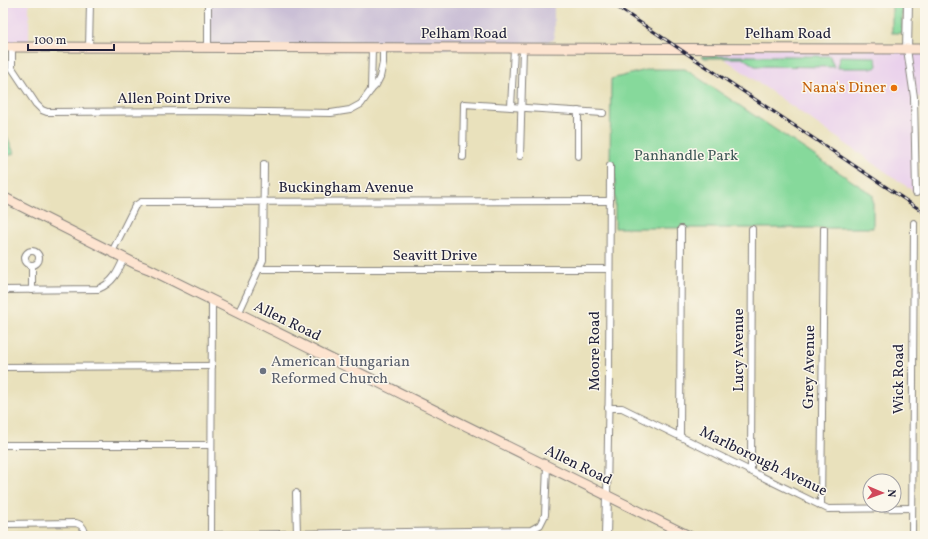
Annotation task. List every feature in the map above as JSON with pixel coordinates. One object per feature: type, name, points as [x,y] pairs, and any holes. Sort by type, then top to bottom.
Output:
[{"type":"main road","name":"Pelham Road","points":[[7,47],[925,49]]},
{"type":"main road","name":"Allen Road","points":[[3,197],[688,536]]},
{"type":"street","points":[[89,47],[90,3]]},
{"type":"street","points":[[208,3],[208,47]]},
{"type":"street","points":[[908,3],[907,49],[914,97],[916,192]]},
{"type":"street","name":"Allen Point Drive","points":[[7,47],[12,68],[36,104],[42,110],[47,112],[204,111],[335,113],[350,110],[361,104],[376,85],[382,70],[383,48]]},
{"type":"street","points":[[371,90],[372,48]]},
{"type":"street","points":[[512,107],[518,48]]},
{"type":"street","points":[[518,48],[521,107],[520,156]]},
{"type":"street","points":[[463,157],[464,104],[603,113]]},
{"type":"street","points":[[578,111],[578,156]]},
{"type":"street","points":[[238,314],[264,260],[264,164]]},
{"type":"street","name":"Moore Road","points":[[606,536],[610,166]]},
{"type":"street","name":"Buckingham Avenue","points":[[112,252],[135,206],[139,202],[610,201]]},
{"type":"street","name":"Wick Road","points":[[912,536],[914,223]]},
{"type":"street","points":[[680,436],[681,229]]},
{"type":"street","name":"Lucy Avenue","points":[[751,471],[752,229]]},
{"type":"street","name":"Grey Avenue","points":[[821,506],[824,229]]},
{"type":"street","points":[[3,290],[98,289],[108,284],[114,278],[124,258]]},
{"type":"street","points":[[32,265],[32,290]]},
{"type":"street","name":"Seavitt Drive","points":[[260,269],[609,269]]},
{"type":"street","points":[[212,300],[211,535],[341,535],[531,530],[540,525],[545,515],[547,466]]},
{"type":"street","points":[[3,367],[212,366]]},
{"type":"street","name":"Marlborough Avenue","points":[[608,408],[622,408],[828,509],[912,508]]},
{"type":"street","points":[[3,445],[211,445]]},
{"type":"street","points":[[296,493],[297,534]]},
{"type":"street","points":[[3,524],[76,523],[83,527],[85,530],[85,536]]},
{"type":"shaded area","points":[[3,3],[29,3],[29,47],[3,47]]},
{"type":"shaded area","points":[[208,3],[554,3],[554,40],[518,48],[208,47]]},
{"type":"shaded area","points":[[709,48],[925,49],[925,97],[914,97],[916,193]]},
{"type":"green space","points":[[892,3],[902,3],[902,33],[892,33]]},
{"type":"green space","points":[[702,56],[830,56],[834,67],[755,66],[743,58],[704,58]]},
{"type":"green space","points":[[840,56],[874,57],[876,59],[877,66],[875,68],[838,68]]},
{"type":"green space","name":"Panhandle Park","points":[[650,69],[685,69],[873,195],[873,228],[615,228],[615,165],[610,165],[611,79]]},
{"type":"green space","points":[[6,134],[14,153],[5,157],[3,153],[3,135]]},
{"type":"railway","points":[[611,3],[925,213]]},
{"type":"place","name":"Nana's Diner","points":[[894,88]]},
{"type":"place","name":"American Hungarian Reformed Church","points":[[263,371]]}]
